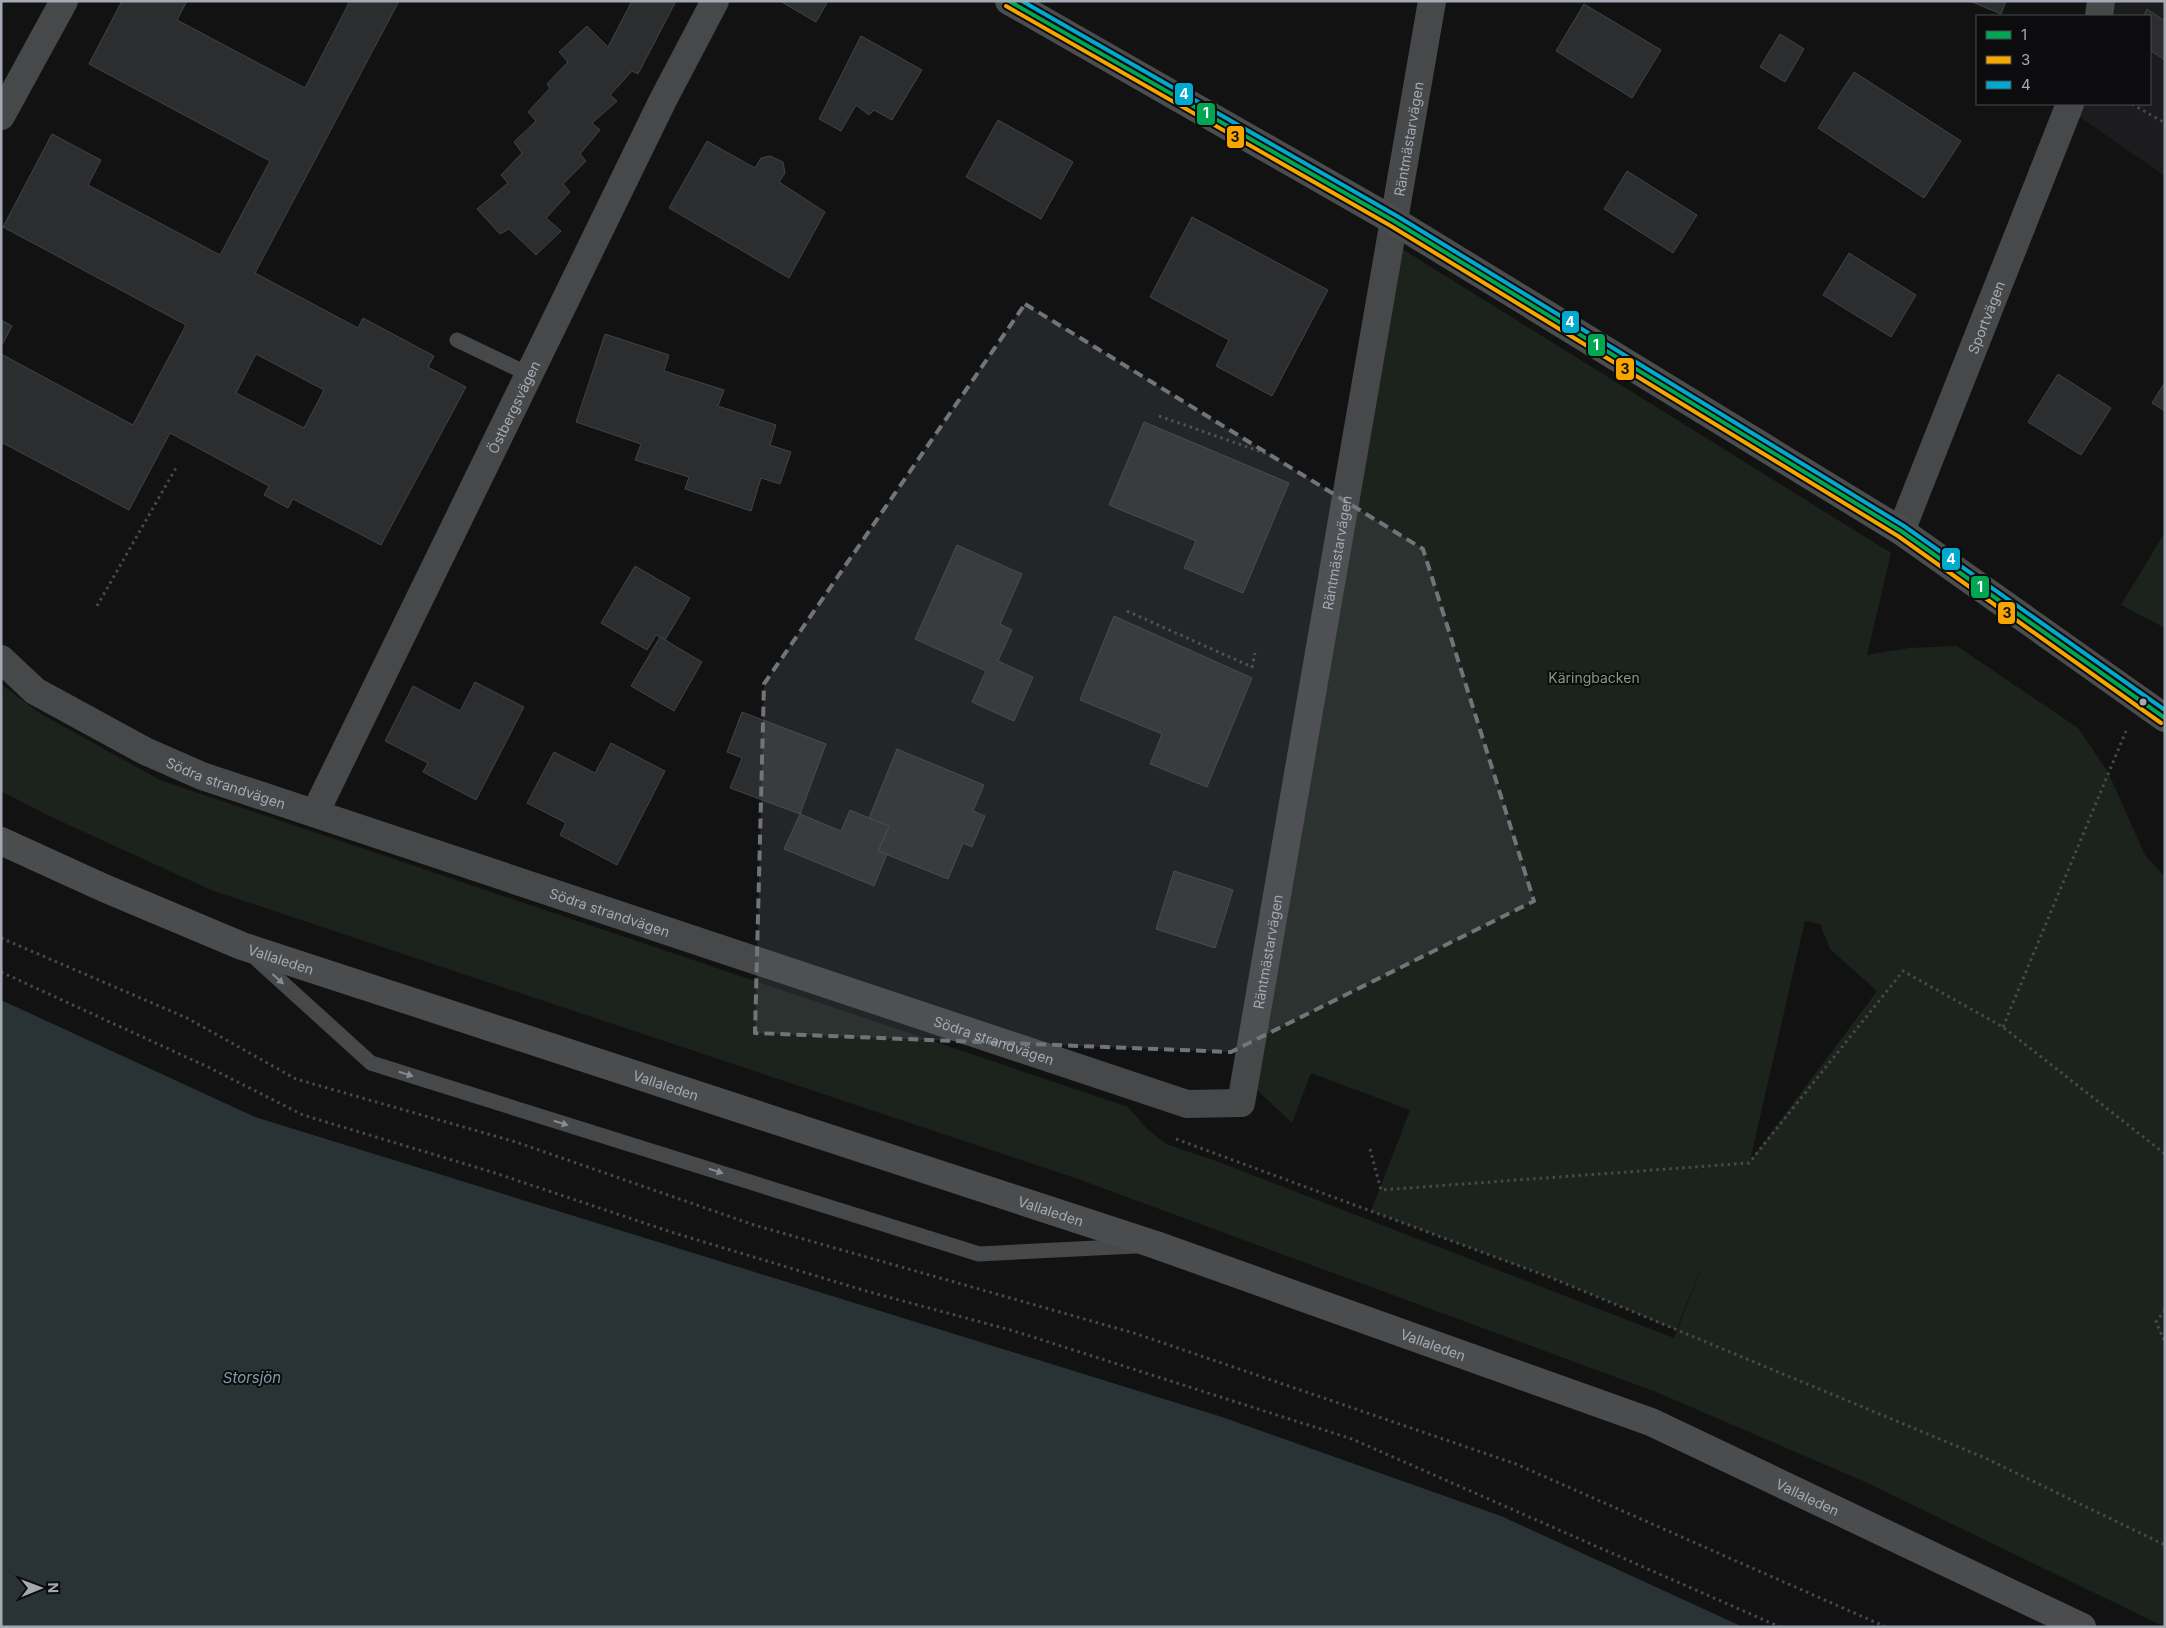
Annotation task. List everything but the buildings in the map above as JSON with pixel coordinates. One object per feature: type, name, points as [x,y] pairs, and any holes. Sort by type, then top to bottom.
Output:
[{"type":"main road","points":[[1009,1],[1394,221],[1901,530],[2138,701],[2165,718]]},
{"type":"main road","name":"Vallaleden","points":[[1,841],[104,888],[242,946],[1156,1245],[1651,1422],[2082,1627]]},
{"type":"street","points":[[1,116],[64,1]]},
{"type":"street","name":"Östbergsvägen","points":[[315,813],[528,374],[663,100],[715,1]]},
{"type":"street","name":"Räntmästarvägen","points":[[1241,1103],[1432,1]]},
{"type":"street","points":[[2099,15],[2101,1]]},
{"type":"street","name":"Sportvägen","points":[[1901,530],[2070,105]]},
{"type":"street","name":"Södra strandvägen","points":[[1,659],[35,691],[145,751],[202,776],[1187,1104],[1241,1103]]},
{"type":"lane","points":[[457,340],[528,374]]},
{"type":"lane","points":[[242,946],[371,1064],[979,1254],[1156,1245]]},
{"type":"path","points":[[2134,105],[2165,124]]},
{"type":"path","points":[[1159,416],[1270,455]]},
{"type":"path","points":[[98,606],[177,466]]},
{"type":"path","points":[[1127,611],[1252,666],[1255,653]]},
{"type":"path","points":[[2004,1027],[2138,701]]},
{"type":"path","points":[[1,938],[187,1018],[296,1079],[516,1142],[754,1225],[1138,1334],[1498,1457],[1886,1627]]},
{"type":"path","points":[[1370,1149],[1381,1190],[1749,1163],[1903,971],[2004,1027],[2165,1154]]},
{"type":"path","points":[[1,972],[208,1067],[303,1115],[492,1172],[671,1232],[866,1291],[1014,1331],[1352,1439],[1780,1627]]},
{"type":"path","points":[[1171,1137],[1561,1281],[1983,1457],[2165,1545]]},
{"type":"path","points":[[2164,1342],[2156,1322],[2165,1310]]},
{"type":"highlighted area","points":[[1025,304],[1423,549],[1534,901],[1231,1052],[755,1033],[764,684]]},
{"type":"shaded area","points":[[2101,1],[2165,1],[2165,176],[2068,109],[2070,105],[2151,105],[2151,15],[2099,15]]},
{"type":"green space","name":"Käringbacken","points":[[1402,249],[1891,553],[1867,655],[1909,648],[1957,646],[2078,728],[2108,772],[2145,855],[2165,877],[2165,1627],[1863,1481],[1656,1392],[1078,1179],[211,890],[47,815],[1,791],[1,684],[41,714],[160,780],[1128,1107],[1147,1129],[1166,1144],[1219,1162],[1674,1338],[1709,1249],[1676,1330],[1552,1278],[1371,1211],[1410,1110],[1311,1073],[1292,1123],[1253,1086]],"holes":[[[1805,921],[1820,924],[1830,949],[1877,991],[1750,1161]]]},
{"type":"green space","points":[[2165,532],[2165,628],[2121,605]]},
{"type":"water","name":"Storsjön","points":[[1,1000],[255,1117],[1222,1417],[1501,1516],[1743,1627],[1,1627]]},
{"type":"transit line","name":"1","points":[[1009,1],[1394,221],[1901,531],[2165,718]]},
{"type":"transit line","name":"4","points":[[1022,1],[1397,216],[1904,526],[2165,710]]},
{"type":"transit line","name":"3","points":[[1006,6],[1391,226],[1898,536],[2161,723]]}]
